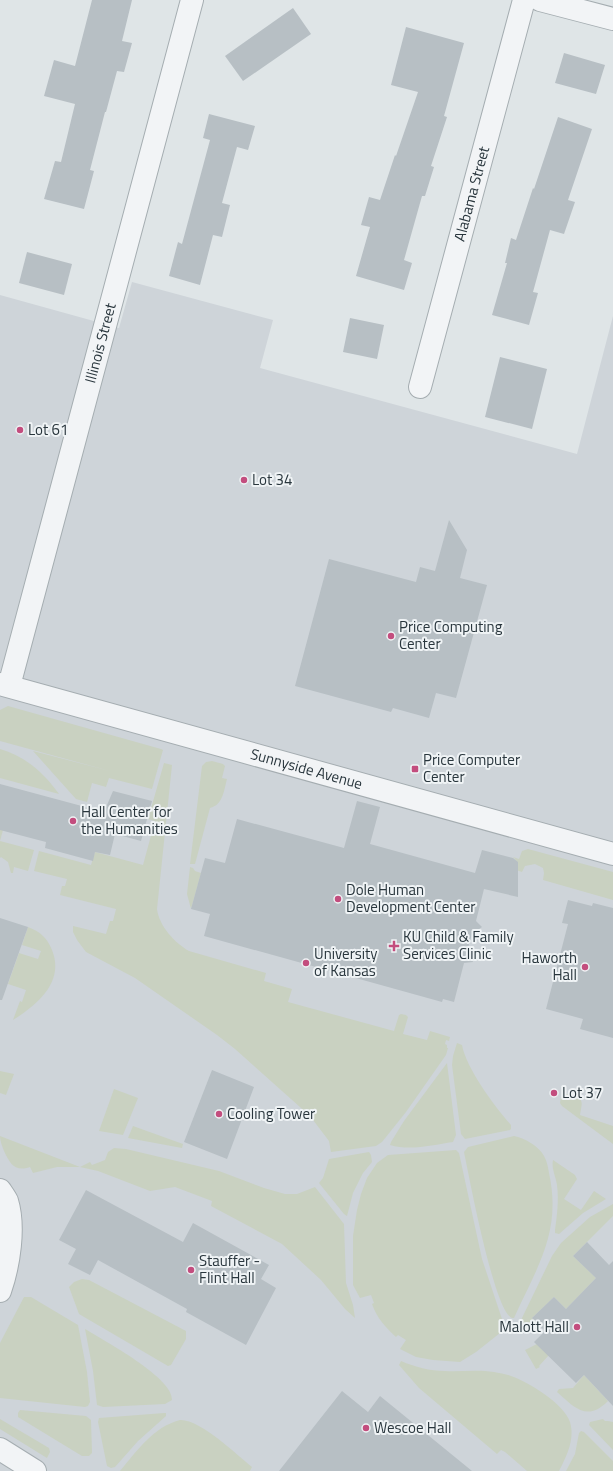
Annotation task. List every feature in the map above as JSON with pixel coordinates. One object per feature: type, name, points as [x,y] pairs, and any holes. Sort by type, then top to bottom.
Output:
[{"type":"street","name":"Illinois Street","points":[[5,685],[192,0]]},
{"type":"street","name":"Alabama Street","points":[[420,387],[524,0]]},
{"type":"street","points":[[540,0],[613,19]]},
{"type":"street","name":"Sunnyside Avenue","points":[[5,685],[613,854]]},
{"type":"street","points":[[0,1190],[6,1200],[11,1224],[8,1263],[6,1275],[0,1291]]},
{"type":"street","points":[[0,1450],[35,1471]]},
{"type":"shaded area","name":"University of Kansas","points":[[132,282],[273,320],[260,368],[577,454],[613,316],[613,1471],[0,1471],[0,295],[119,328]]},
{"type":"green space","points":[[8,706],[163,750],[152,789],[109,778],[106,787],[92,783],[87,802],[76,799],[33,751],[110,771],[0,741],[0,710]]},
{"type":"green space","points":[[0,749],[18,756],[33,766],[47,779],[59,794],[0,778]]},
{"type":"green space","points":[[212,761],[225,766],[222,778],[227,779],[224,792],[218,804],[210,808],[195,864],[190,864],[202,766],[206,762]]},
{"type":"green space","points":[[164,763],[172,765],[157,909],[164,928],[173,939],[189,951],[266,973],[264,981],[292,989],[288,1002],[394,1031],[399,1015],[406,1015],[408,1017],[403,1034],[427,1040],[430,1031],[450,1037],[449,1041],[446,1040],[445,1044],[448,1048],[446,1055],[406,1112],[382,1142],[376,1146],[331,1152],[329,1141],[310,1116],[235,1049],[135,978],[86,952],[73,932],[73,926],[106,934],[110,921],[113,921],[116,909],[60,895],[62,886],[65,886],[67,879],[34,871],[39,851],[91,865],[95,852],[143,865],[155,821],[148,819]]},
{"type":"green space","points":[[0,830],[3,830],[0,841]]},
{"type":"green space","points":[[0,841],[34,850],[28,871],[14,867],[13,873],[11,873],[8,862],[1,857],[0,858]]},
{"type":"green space","points":[[528,849],[613,872],[613,900],[543,880],[543,868],[535,864],[525,866],[522,872],[516,870],[518,864],[513,857],[519,859],[522,851]]},
{"type":"green space","points":[[190,867],[201,873],[191,909],[187,894]]},
{"type":"green space","points":[[28,927],[40,933],[48,942],[55,962],[55,972],[52,982],[39,1000],[13,1020],[26,990],[8,984],[19,953],[38,959],[41,951],[22,945]]},
{"type":"green space","points":[[457,1043],[462,1045],[469,1065],[482,1087],[511,1125],[510,1130],[465,1139],[461,1134],[452,1065]]},
{"type":"green space","points":[[447,1063],[456,1135],[453,1142],[413,1147],[398,1147],[390,1145],[404,1121]]},
{"type":"green space","points":[[0,1071],[14,1074],[6,1095],[0,1093]]},
{"type":"green space","points":[[114,1089],[138,1098],[123,1135],[99,1131]]},
{"type":"green space","points":[[567,1094],[581,1100],[582,1106],[580,1115],[613,1126],[613,1144],[562,1106],[560,1103],[561,1097]]},
{"type":"green space","points":[[133,1126],[183,1144],[182,1148],[128,1138]]},
{"type":"green space","points":[[0,1136],[80,1167],[57,1167],[33,1173],[30,1167],[17,1168],[6,1156],[1,1144]]},
{"type":"green space","points":[[514,1136],[527,1141],[539,1149],[547,1162],[552,1194],[552,1213],[550,1231],[539,1265],[514,1318],[512,1318],[505,1310],[490,1269],[464,1152],[468,1147]]},
{"type":"green space","points":[[114,1148],[126,1149],[219,1171],[264,1188],[285,1194],[297,1194],[315,1187],[344,1224],[346,1283],[353,1305],[355,1318],[345,1309],[321,1280],[282,1244],[211,1206],[212,1201],[175,1187],[150,1191],[98,1171],[80,1167],[90,1162],[92,1165],[105,1160],[108,1152]]},
{"type":"green space","points":[[456,1150],[459,1153],[482,1259],[504,1325],[500,1333],[476,1352],[460,1362],[416,1357],[400,1349],[406,1340],[398,1335],[396,1337],[388,1330],[376,1314],[372,1304],[374,1303],[371,1295],[360,1298],[353,1285],[353,1236],[357,1210],[367,1178],[377,1163],[388,1155]]},
{"type":"green space","points":[[369,1152],[372,1162],[363,1173],[353,1193],[347,1216],[319,1183],[323,1178],[329,1159]]},
{"type":"green space","points":[[553,1160],[575,1175],[577,1179],[564,1199],[581,1210],[594,1191],[606,1199],[583,1213],[559,1234],[555,1233],[558,1197]]},
{"type":"green space","points":[[613,1204],[613,1216],[573,1256],[596,1278],[566,1309],[554,1297],[532,1318],[537,1323],[530,1329],[524,1329],[521,1323],[522,1318],[552,1256],[561,1243],[590,1217]]},
{"type":"green space","points":[[82,1279],[89,1280],[186,1331],[186,1339],[171,1365],[168,1366],[79,1314],[69,1287],[74,1282]]},
{"type":"green space","points":[[24,1297],[31,1297],[78,1325],[87,1372],[90,1402],[88,1406],[85,1407],[0,1398],[0,1343]]},
{"type":"green space","points":[[85,1329],[121,1350],[150,1371],[162,1381],[170,1391],[172,1400],[165,1404],[103,1407],[97,1405],[93,1371]]},
{"type":"green space","points":[[537,1344],[549,1355],[539,1366],[540,1367],[536,1369],[525,1350]]},
{"type":"green space","points":[[401,1361],[417,1367],[434,1370],[481,1371],[505,1374],[527,1383],[545,1394],[561,1408],[570,1422],[572,1435],[570,1447],[559,1471],[527,1471],[505,1452],[501,1450],[497,1454],[419,1388],[399,1365]]},
{"type":"green space","points":[[584,1375],[608,1401],[594,1411],[587,1412],[581,1410],[557,1392],[559,1389],[573,1388]]},
{"type":"green space","points":[[20,1410],[86,1416],[91,1420],[92,1453],[89,1456],[82,1456],[18,1417]]},
{"type":"green space","points":[[166,1413],[166,1416],[138,1441],[115,1467],[111,1468],[107,1466],[98,1422],[99,1418]]},
{"type":"green space","points":[[0,1419],[49,1448],[50,1452],[47,1458],[0,1429]]},
{"type":"green space","points":[[603,1419],[605,1421],[613,1422],[613,1450],[589,1425],[590,1422]]},
{"type":"green space","points":[[180,1420],[188,1421],[208,1431],[252,1467],[250,1471],[120,1471],[139,1448],[154,1434],[170,1423]]},
{"type":"green space","points":[[581,1431],[584,1432],[613,1461],[613,1471],[566,1471],[575,1454],[579,1433]]},
{"type":"building","points":[[92,0],[132,0],[122,41],[132,43],[124,72],[117,71],[105,112],[90,170],[94,171],[84,209],[44,199],[55,161],[61,162],[75,104],[44,96],[54,60],[75,66]]},
{"type":"building","points":[[293,8],[311,34],[243,81],[225,56]]},
{"type":"building","points":[[406,27],[464,43],[444,116],[447,117],[431,166],[434,167],[425,196],[422,196],[404,260],[412,263],[404,290],[356,276],[370,227],[361,225],[369,197],[380,200],[418,92],[391,85]]},
{"type":"building","points":[[564,53],[605,65],[596,94],[555,83]]},
{"type":"building","points":[[209,114],[255,126],[248,150],[237,147],[222,203],[230,205],[222,237],[213,235],[200,285],[169,276],[178,242],[182,244],[210,140],[203,138]]},
{"type":"building","points":[[558,117],[592,129],[568,200],[575,202],[564,234],[550,230],[533,292],[538,293],[529,325],[492,315],[507,263],[505,263],[511,238],[516,240]]},
{"type":"building","points":[[27,252],[72,264],[64,295],[19,283]]},
{"type":"building","points":[[350,318],[384,325],[377,359],[343,352]]},
{"type":"building","points":[[500,357],[547,369],[532,429],[485,417]]},
{"type":"building","name":"Price Computing Center","points":[[449,520],[467,550],[460,578],[487,585],[456,698],[436,693],[429,718],[393,708],[391,712],[295,686],[329,559],[416,582],[420,567],[435,571]]},
{"type":"building","name":"Hall Center for the Humanities","points":[[0,784],[104,812],[113,791],[152,801],[141,841],[115,834],[110,855],[95,852],[93,861],[45,848],[46,842],[0,830]]},
{"type":"building","name":"Dole Human Development Center","points":[[357,801],[380,807],[370,844],[475,873],[482,850],[513,858],[518,862],[518,897],[484,889],[476,921],[482,927],[472,934],[468,948],[473,962],[464,963],[454,1002],[443,999],[442,1002],[204,936],[210,914],[191,909],[205,858],[225,863],[237,819],[344,848]]},
{"type":"building","name":"Haworth Hall","points":[[568,900],[592,906],[593,903],[613,908],[613,1038],[580,1029],[583,1019],[546,1009],[568,924],[562,923]]},
{"type":"building","points":[[0,918],[28,927],[2,1000],[0,1000]]},
{"type":"building","name":"Cooling Tower","points":[[212,1070],[254,1087],[227,1159],[184,1142]]},
{"type":"building","name":"Stauffer - Flint Hall","points":[[86,1190],[183,1242],[193,1223],[269,1265],[261,1279],[276,1288],[246,1345],[186,1312],[187,1309],[98,1260],[90,1275],[68,1264],[76,1249],[59,1240]]},
{"type":"building","name":"Malott Hall","points":[[587,1242],[609,1265],[613,1261],[613,1406],[584,1375],[576,1383],[534,1342],[545,1331],[532,1318],[554,1297],[566,1309],[596,1278],[573,1256]]},
{"type":"building","name":"Wescoe Hall","points":[[342,1391],[368,1412],[380,1396],[472,1471],[279,1471]]},
{"type":"place","name":"Lot 61","points":[[20,430]]},
{"type":"place","name":"Lot 34","points":[[244,480]]},
{"type":"place","name":"Price Computing Center","points":[[391,636]]},
{"type":"place","name":"Price Computer Center","points":[[415,769]]},
{"type":"place","name":"Hall Center for the Humanities","points":[[73,821]]},
{"type":"place","name":"Dole Human Development Center","points":[[338,899]]},
{"type":"place","name":"KU Child & Family Services Clinic","points":[[394,946]]},
{"type":"place","name":"University of Kansas","points":[[306,963]]},
{"type":"place","name":"Haworth Hall","points":[[585,967]]},
{"type":"place","name":"Lot 37","points":[[554,1093]]},
{"type":"place","name":"Cooling Tower","points":[[219,1114]]},
{"type":"place","name":"Stauffer - Flint Hall","points":[[191,1270]]},
{"type":"place","name":"Malott Hall","points":[[577,1327]]},
{"type":"place","name":"Wescoe Hall","points":[[366,1428]]}]
